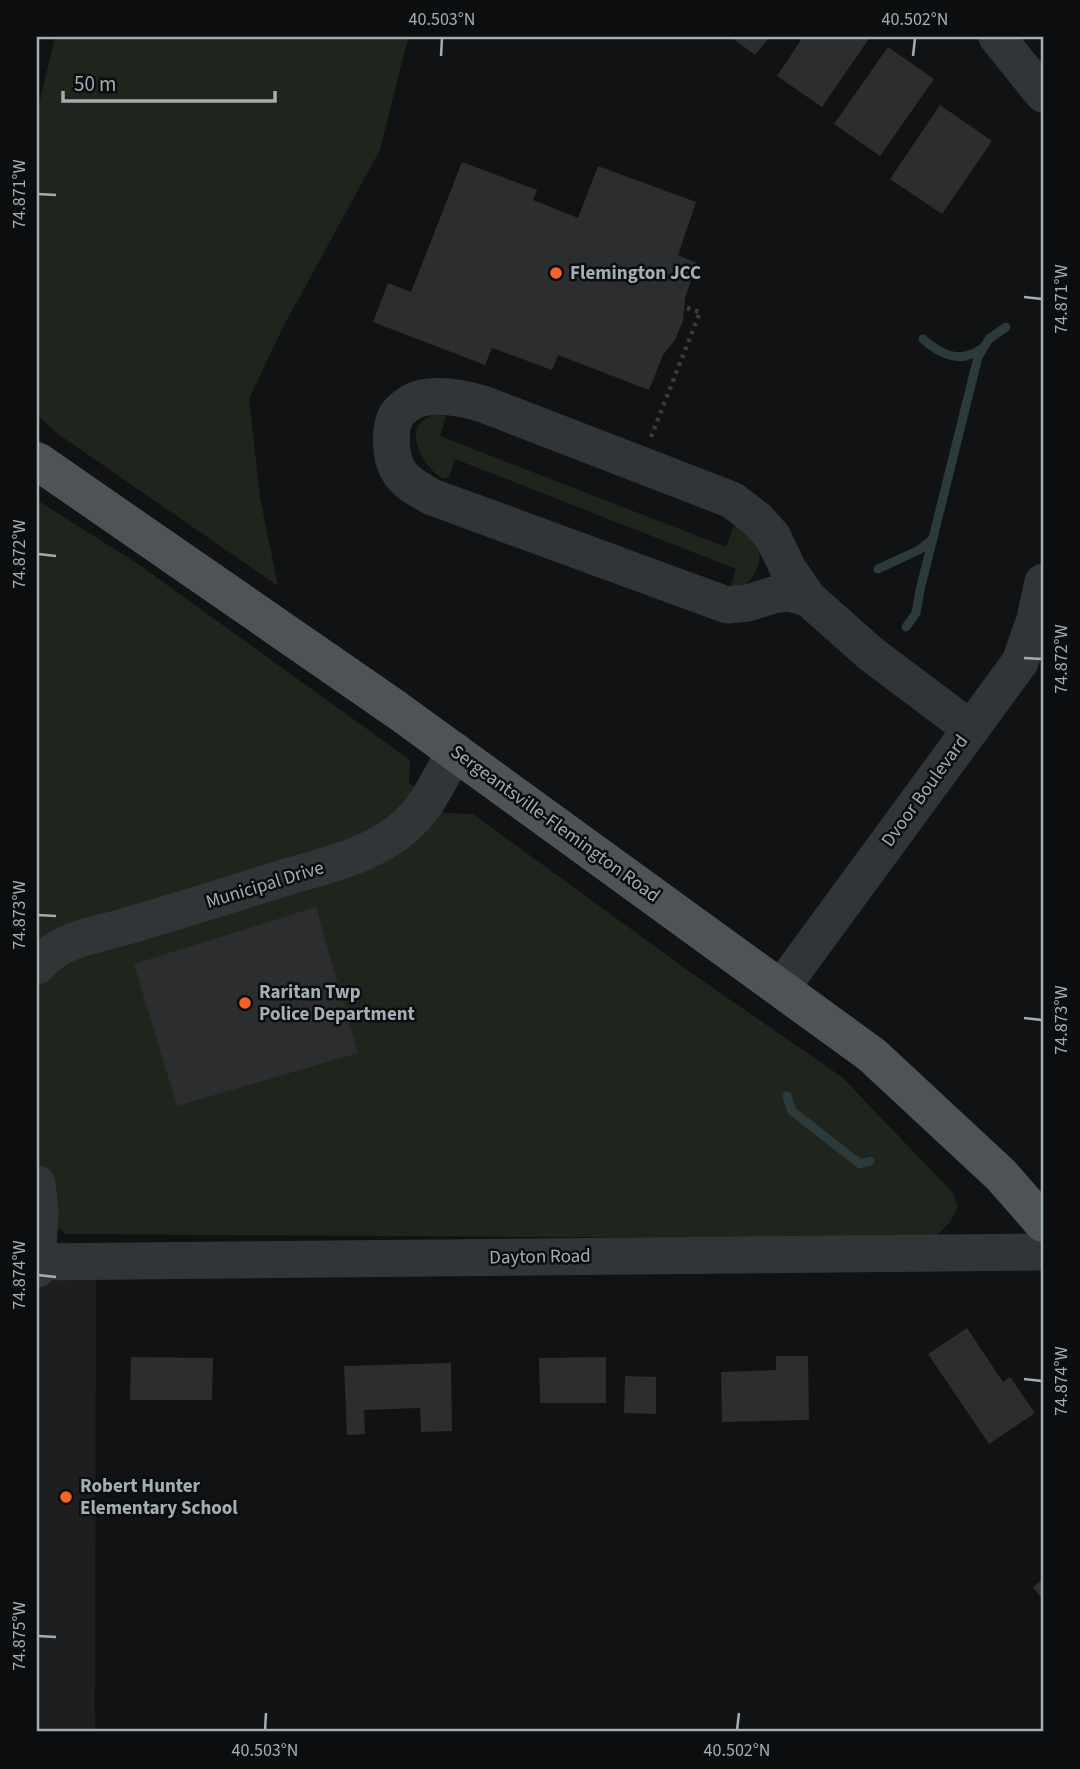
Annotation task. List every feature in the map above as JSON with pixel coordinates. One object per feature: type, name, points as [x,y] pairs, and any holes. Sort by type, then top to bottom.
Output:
[{"type":"main road","name":"Sergeantsville-Flemington Road","points":[[37,461],[455,751],[872,1055],[1001,1175],[1043,1223]]},
{"type":"street","points":[[997,37],[1043,94]]},
{"type":"street","points":[[808,598],[789,593],[727,605],[432,497],[411,484],[397,469],[390,442],[397,415],[416,400],[438,396],[466,399],[732,500],[758,520],[772,537],[788,569],[808,598],[871,654],[971,729]]},
{"type":"street","name":"Dvoor Boulevard","points":[[781,988],[1020,662],[1035,619],[1043,582]]},
{"type":"street","name":"Municipal Drive","points":[[37,966],[46,956],[76,939],[331,865],[381,844],[403,829],[429,799],[455,751]]},
{"type":"street","points":[[37,1184],[40,1212],[37,1269]]},
{"type":"street","name":"Dayton Road","points":[[37,1262],[1043,1252]]},
{"type":"path","points":[[648,444],[700,312],[687,308]]},
{"type":"shaded area","points":[[55,37],[410,37],[380,150],[282,329],[249,399],[260,497],[278,586],[58,434],[37,415],[37,113]]},
{"type":"shaded area","points":[[443,414],[446,417],[440,436],[726,547],[733,528],[743,528],[758,547],[760,558],[756,570],[742,589],[730,589],[736,569],[455,459],[449,477],[443,479],[426,463],[416,442],[416,432],[420,423],[429,417]]},
{"type":"shaded area","points":[[37,500],[138,564],[410,760],[409,783],[445,813],[473,814],[690,972],[842,1077],[953,1193],[958,1207],[950,1222],[935,1237],[893,1239],[66,1234],[58,1228],[55,1219],[37,1220]]},
{"type":"shaded area","name":"Robert Hunter Elementary School","points":[[96,1261],[95,1732],[37,1732],[37,1262]]},
{"type":"building","points":[[731,37],[770,37],[755,55]]},
{"type":"building","points":[[803,37],[870,37],[822,107],[777,76]]},
{"type":"building","points":[[888,47],[934,79],[880,156],[834,124]]},
{"type":"building","points":[[940,105],[992,141],[942,214],[890,179]]},
{"type":"building","name":"Flemington JCC","points":[[462,162],[537,190],[533,200],[578,218],[598,166],[696,202],[678,255],[697,263],[685,298],[683,321],[675,340],[663,355],[649,390],[558,355],[552,370],[492,348],[485,365],[373,322],[388,283],[411,292]]},
{"type":"building","name":"Raritan Twp Police Department","points":[[316,907],[358,1053],[177,1106],[134,964]]},
{"type":"building","points":[[967,1328],[1003,1382],[1010,1377],[1035,1413],[989,1444],[928,1354]]},
{"type":"building","points":[[776,1356],[808,1356],[809,1420],[722,1422],[721,1372],[776,1370]]},
{"type":"building","points":[[131,1357],[213,1358],[212,1400],[130,1400]]},
{"type":"building","points":[[606,1357],[606,1403],[540,1403],[539,1358]]},
{"type":"building","points":[[451,1363],[452,1431],[421,1432],[420,1408],[364,1410],[365,1434],[347,1435],[344,1366]]},
{"type":"building","points":[[625,1376],[656,1377],[656,1414],[624,1413]]},
{"type":"building","points":[[1043,1579],[1043,1600],[1033,1587]]},
{"type":"waterway","points":[[906,627],[916,613],[978,357],[989,339],[1006,327]]},
{"type":"waterway","points":[[923,339],[937,350],[960,357],[983,348]]},
{"type":"waterway","points":[[878,569],[919,550],[933,539]]},
{"type":"waterway","points":[[787,1096],[792,1111],[860,1164],[870,1161]]},
{"type":"place","name":"Flemington JCC","points":[[556,273]]},
{"type":"place","name":"Raritan Twp Police Department","points":[[245,1003]]},
{"type":"place","name":"Robert Hunter Elementary School","points":[[66,1497]]}]
